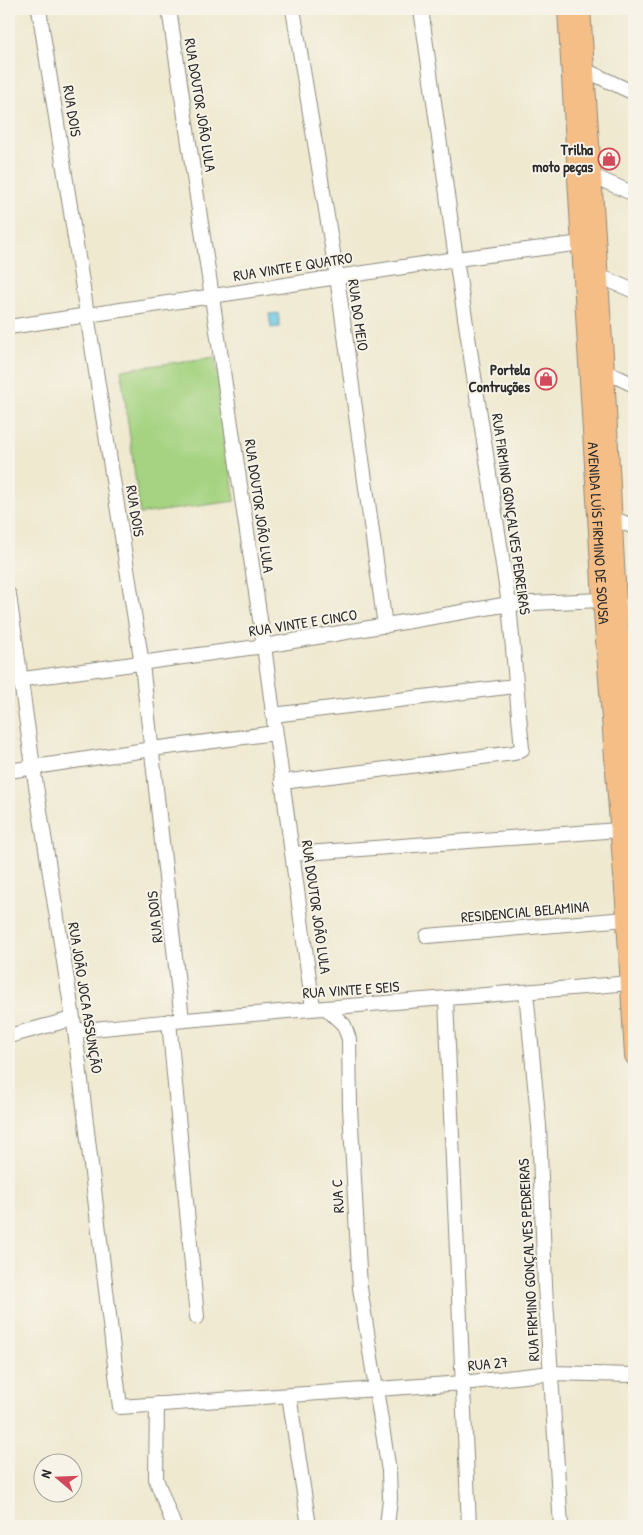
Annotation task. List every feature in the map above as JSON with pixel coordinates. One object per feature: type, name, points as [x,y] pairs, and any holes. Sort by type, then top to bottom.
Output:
[{"type":"main road","name":"AVENIDA LUÍS FIRMINO DE SOUSA","points":[[567,9],[593,176],[599,276],[598,368],[610,601],[623,695],[630,847],[626,919],[634,1056]]},
{"type":"main road","name":"AVENIDA LUÍS FIRMINO DE SOUSA","points":[[581,9],[585,70],[580,92],[582,243],[598,368],[612,518],[610,601]]},
{"type":"main road","name":"AVENIDA LUÍS FIRMINO DE SOUSA","points":[[623,695],[619,830],[630,847]]},
{"type":"street","name":"RUA DOIS","points":[[39,9],[142,664],[152,748],[176,1020],[197,1317]]},
{"type":"street","name":"RUA DOUTOR JOÃO LULA","points":[[169,9],[264,646],[282,782],[320,1008]]},
{"type":"street","name":"RUA DO MEIO","points":[[293,9],[336,277],[385,626]]},
{"type":"street","name":"RUA FIRMINO GONÇALVES PEDREIRAS","points":[[282,782],[514,753],[522,749],[523,742],[515,686],[509,604],[456,259],[421,9]]},
{"type":"street","points":[[585,70],[634,94]]},
{"type":"street","points":[[593,176],[634,194]]},
{"type":"street","name":"RUA VINTE E QUATRO","points":[[9,327],[456,259],[582,243]]},
{"type":"street","points":[[599,276],[634,291]]},
{"type":"street","points":[[598,368],[634,385]]},
{"type":"street","points":[[612,518],[634,527]]},
{"type":"street","points":[[610,601],[634,610]]},
{"type":"street","name":"RUA VINTE E CINCO","points":[[15,680],[264,646],[509,604],[610,601]]},
{"type":"street","name":"RUA JOÃO JOCA ASSUNÇÃO","points":[[9,602],[15,680],[33,768],[73,1025],[120,1406]]},
{"type":"street","points":[[273,715],[515,686]]},
{"type":"street","points":[[9,771],[152,748],[275,733]]},
{"type":"street","points":[[293,854],[619,830]]},
{"type":"street","name":"RESIDENCIAL BELAMINA","points":[[427,936],[626,919]]},
{"type":"street","name":"RUA VINTE E SEIS","points":[[9,1036],[73,1025],[176,1020],[446,1000],[630,983]]},
{"type":"street","name":"RUA FIRMINO GONÇALVES PEDREIRAS","points":[[526,992],[539,1126],[545,1286],[561,1526]]},
{"type":"street","points":[[446,1000],[468,1526]]},
{"type":"street","name":"RUA C","points":[[320,1008],[344,1025],[350,1040],[350,1107],[360,1288],[388,1471],[390,1499],[387,1526]]},
{"type":"street","name":"RUA 27","points":[[120,1406],[463,1383],[551,1373],[634,1375]]},
{"type":"street","points":[[289,1395],[309,1526]]},
{"type":"street","points":[[157,1404],[156,1479],[174,1526]]},
{"type":"green space","points":[[215,357],[235,501],[140,514],[121,370]]},
{"type":"water","points":[[278,313],[280,327],[271,328],[269,314]]},
{"type":"place","name":"Trilha moto peças","points":[[609,159]]},
{"type":"place","name":"Portela Contruções","points":[[546,379]]}]
